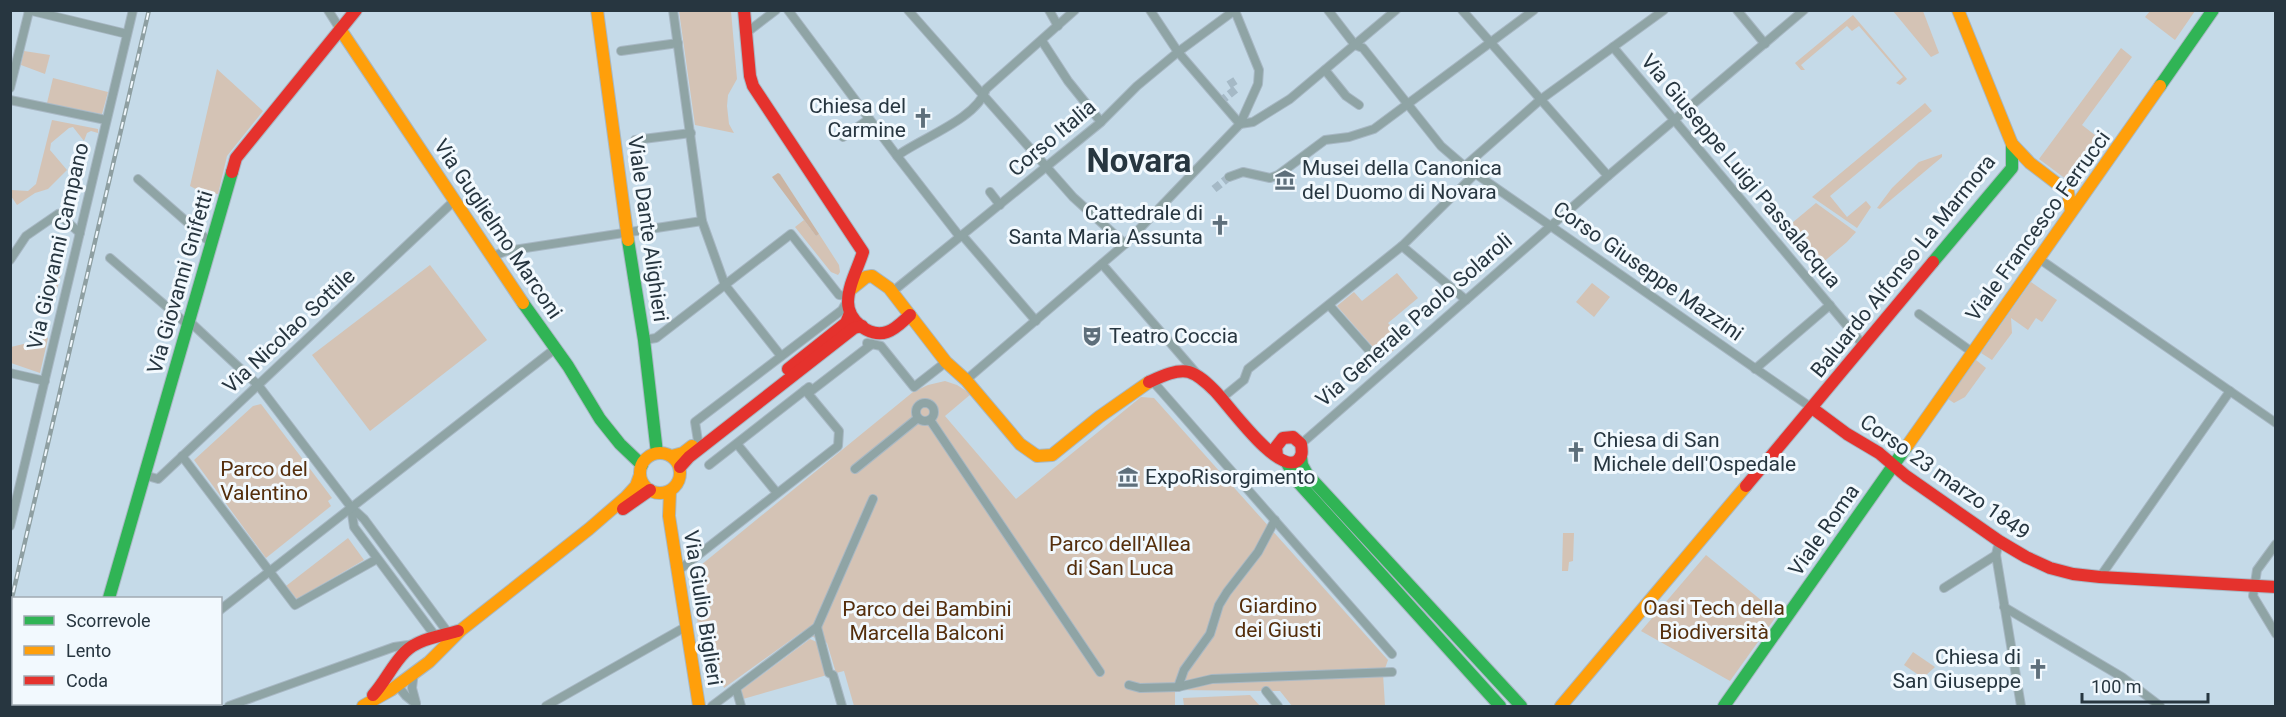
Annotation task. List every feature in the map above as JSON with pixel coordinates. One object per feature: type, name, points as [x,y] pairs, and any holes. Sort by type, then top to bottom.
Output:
[{"type":"street","name":"Via Giovanni Campano","points":[[10,526],[133,10]]},
{"type":"street","name":"Via Guglielmo Marconi","points":[[328,10],[491,257],[556,348],[578,385],[621,447],[641,470]]},
{"type":"street","name":"Via Giovanni Gnifetti","points":[[109,597],[236,158],[356,10]]},
{"type":"street","name":"Viale Dante Alighieri","points":[[597,10],[644,340],[657,453]]},
{"type":"street","points":[[673,10],[702,221],[725,285],[781,356]]},
{"type":"street","points":[[720,457],[701,443],[695,423],[842,309],[850,293],[863,252],[759,96],[750,76],[744,10]]},
{"type":"street","points":[[746,33],[776,10]]},
{"type":"street","points":[[788,10],[897,156],[961,236],[1036,321]]},
{"type":"street","points":[[908,10],[1073,197],[1125,244]]},
{"type":"street","points":[[1049,10],[1058,26]]},
{"type":"street","points":[[897,156],[909,147],[939,133],[982,101],[986,89],[1075,10]]},
{"type":"street","points":[[1150,10],[1178,52],[1240,124]]},
{"type":"street","points":[[1328,10],[1355,45]]},
{"type":"street","points":[[1240,124],[1253,122],[1290,99],[1396,10]]},
{"type":"street","points":[[1462,10],[1488,44],[1608,176]]},
{"type":"street","points":[[1229,177],[1244,172],[1270,178],[1278,175],[1325,140],[1349,137],[1374,129],[1534,10]]},
{"type":"street","points":[[1464,165],[1540,100],[1664,10]]},
{"type":"street","points":[[1737,10],[1765,44]]},
{"type":"street","name":"Via Generale Paolo Solaroli","points":[[1302,444],[1608,176],[1804,10]]},
{"type":"street","name":"Baluardo Alfonso La Marmora","points":[[1958,10],[2012,144],[2026,159],[2068,192]]},
{"type":"street","name":"Viale Francesco Ferrucci","points":[[2068,192],[2080,190],[2086,184],[2206,10]]},
{"type":"street","name":"Viale Francesco Ferrucci","points":[[1894,464],[2071,211],[2077,207],[2213,10]]},
{"type":"street","points":[[10,88],[29,11],[127,34]]},
{"type":"street","points":[[966,380],[1125,244],[1240,124],[1258,84],[1259,70],[1235,11]]},
{"type":"street","name":"Corso Italia","points":[[892,292],[1101,122],[1137,86],[1178,52],[1235,11]]},
{"type":"street","points":[[1042,41],[1101,122]]},
{"type":"street","points":[[621,51],[678,43]]},
{"type":"street","name":"Corso Giuseppe Mazzini","points":[[1355,45],[1363,48],[1441,147],[1475,174],[1552,225],[1812,408]]},
{"type":"street","name":"Via Giuseppe Luigi Passalacqua","points":[[1613,47],[1864,346]]},
{"type":"street","points":[[1325,70],[1347,96],[1359,105]]},
{"type":"street","points":[[10,100],[106,120]]},
{"type":"street","points":[[843,137],[869,119]]},
{"type":"street","points":[[635,140],[691,132]]},
{"type":"street","name":"Baluardo Alfonso La Marmora","points":[[1561,706],[2012,168],[2012,144]]},
{"type":"street","points":[[2012,168],[2026,159]]},
{"type":"street","points":[[1222,398],[1244,380],[1248,369],[1402,246],[1475,174]]},
{"type":"street","points":[[138,179],[211,243]]},
{"type":"street","points":[[990,192],[1000,205]]},
{"type":"street","points":[[2068,192],[2071,211]]},
{"type":"street","name":"Via Nicolao Sottile","points":[[144,476],[158,479],[454,200]]},
{"type":"street","points":[[10,260],[26,236],[58,214],[80,233]]},
{"type":"street","points":[[491,257],[506,251],[702,221]]},
{"type":"street","points":[[644,340],[656,338],[791,234],[840,295],[850,293],[866,277],[877,277],[892,292],[946,362],[966,380],[1020,444],[1037,456],[1052,455],[1143,385],[1161,376],[1188,372],[1200,378]]},
{"type":"street","points":[[1402,246],[1466,300]]},
{"type":"street","points":[[110,258],[189,323],[258,385],[351,507],[364,519],[455,632]]},
{"type":"street","points":[[2038,258],[2276,423]]},
{"type":"street","points":[[1102,264],[1200,378],[1222,398],[1264,447],[1295,462],[1301,457]]},
{"type":"street","points":[[680,467],[701,443],[846,323],[850,313],[850,293]]},
{"type":"street","points":[[1329,305],[1376,358]]},
{"type":"street","points":[[1755,369],[1830,305]]},
{"type":"street","points":[[850,313],[867,330],[884,333],[910,315]]},
{"type":"street","points":[[1919,314],[1972,352]]},
{"type":"street","points":[[672,456],[701,443],[854,328],[862,326]]},
{"type":"street","points":[[709,465],[869,343],[881,346],[914,387],[946,362]]},
{"type":"street","points":[[222,608],[556,348]]},
{"type":"street","points":[[10,373],[45,381]]},
{"type":"street","points":[[1156,385],[1392,654]]},
{"type":"street","points":[[679,570],[838,446],[839,431],[806,390]]},
{"type":"street","points":[[2100,577],[2230,391]]},
{"type":"street","points":[[927,404],[933,409],[930,420],[925,421],[918,417],[916,412],[918,407],[927,404]]},
{"type":"street","name":"Corso 23 marzo 1849","points":[[1812,408],[1894,464],[1906,476],[1999,541],[2050,568],[2100,577],[2276,587]]},
{"type":"street","points":[[855,469],[918,417]]},
{"type":"street","points":[[930,420],[1100,672]]},
{"type":"street","points":[[1500,706],[1297,481],[1281,454],[1283,438],[1290,436],[1297,438],[1302,444],[1302,465],[1307,474],[1519,705]]},
{"type":"street","points":[[737,444],[777,493]]},
{"type":"street","points":[[362,706],[429,662],[455,632],[589,529],[626,497],[636,486],[648,457],[657,453],[667,453],[672,456],[680,467],[680,480],[670,491],[652,491],[605,523],[589,529]]},
{"type":"street","points":[[182,456],[295,605],[377,559]]},
{"type":"street","name":"Viale Roma","points":[[1724,706],[1894,464]]},
{"type":"street","points":[[641,470],[642,482],[652,491]]},
{"type":"street","name":"Via Giulio Biglieri","points":[[652,491],[669,516]]},
{"type":"street","name":"Via Giulio Biglieri","points":[[670,491],[669,516],[699,706]]},
{"type":"street","points":[[712,706],[817,627],[873,499]]},
{"type":"street","points":[[351,507],[354,527],[436,637]]},
{"type":"street","points":[[1178,687],[1184,670],[1210,634],[1227,592],[1258,552],[1273,517]]},
{"type":"street","points":[[1999,541],[1996,555],[2021,706]]},
{"type":"street","points":[[2276,544],[2257,570],[2253,596],[2276,634]]},
{"type":"street","points":[[1944,588],[1996,555]]},
{"type":"street","points":[[2004,607],[2122,677],[2160,706]]},
{"type":"street","points":[[546,706],[687,626]]},
{"type":"street","points":[[817,627],[829,673],[833,675],[842,706]]},
{"type":"street","points":[[229,706],[394,647],[418,643],[455,632]]},
{"type":"street","points":[[418,643],[428,649],[429,662]]},
{"type":"street","points":[[362,706],[385,683],[407,651],[418,643]]},
{"type":"street","points":[[395,667],[413,673]]},
{"type":"street","points":[[395,667],[397,685],[417,705]]},
{"type":"street","points":[[1129,685],[1140,688],[1178,687],[1212,679],[1392,672]]},
{"type":"street","points":[[413,673],[411,688],[417,705]]},
{"type":"street","points":[[736,688],[741,706]]},
{"type":"street","points":[[1266,692],[1278,706]]},
{"type":"green space","points":[[679,11],[731,11],[737,79],[728,95],[727,106],[729,124],[734,133],[695,125]]},
{"type":"green space","points":[[1893,11],[1923,11],[1939,53],[1931,57]]},
{"type":"green space","points":[[2150,11],[2195,11],[2175,40],[2145,17]]},
{"type":"green space","points":[[1853,15],[1907,79],[1900,85],[1896,83],[1903,77],[1859,26],[1852,31],[1847,26],[1801,65],[1805,70],[1801,70],[1795,63]]},
{"type":"green space","points":[[2121,48],[2132,57],[2082,125],[2104,142],[2074,182],[2070,182],[2039,159]]},
{"type":"green space","points":[[24,51],[50,55],[45,74],[21,65]]},
{"type":"green space","points":[[217,69],[263,111],[227,156],[218,194],[203,193],[190,186]]},
{"type":"green space","points":[[53,78],[108,92],[102,114],[47,103]]},
{"type":"green space","points":[[1925,103],[1932,111],[1830,196],[1847,217],[1866,201],[1871,207],[1857,228],[1812,197]]},
{"type":"green space","points":[[52,120],[98,129],[98,133],[91,131],[87,133],[84,141],[73,127],[51,143],[50,150],[67,170],[48,189],[35,193],[17,205],[11,196],[11,190],[28,191],[36,184]]},
{"type":"green space","points":[[1942,154],[1942,157],[1880,209],[1877,208],[1892,188],[1919,162]]},
{"type":"green space","points":[[1816,203],[1856,232],[1821,264],[1786,222],[1787,219],[1792,223]]},
{"type":"green space","points":[[804,220],[816,236],[819,234],[839,265],[838,275],[831,272],[795,227]]},
{"type":"green space","points":[[52,264],[63,266],[53,306],[43,304]]},
{"type":"green space","points":[[430,265],[487,340],[370,431],[312,355]]},
{"type":"green space","points":[[1397,273],[1418,298],[1388,323],[1404,341],[1385,358],[1380,356],[1337,306],[1354,292],[1362,301]]},
{"type":"green space","points":[[2031,282],[2057,300],[2042,322],[2036,318],[2028,330],[2011,318],[2012,333],[1992,360],[1981,353]]},
{"type":"green space","points":[[1592,283],[1610,297],[1594,317],[1576,302]]},
{"type":"green space","points":[[37,334],[48,338],[40,373],[11,363],[11,347],[44,339]]},
{"type":"green space","points":[[1976,360],[1986,368],[1965,397],[1954,403],[1948,399]]},
{"type":"green space","points":[[945,381],[971,394],[945,416],[1016,499],[1141,397],[1154,398],[1388,660],[1383,674],[1385,706],[1292,706],[1280,691],[1175,690],[1175,706],[854,706],[844,671],[836,673],[827,643],[802,632],[724,688],[721,680],[707,682],[690,574],[913,392]]},
{"type":"green space","name":"Parco del Valentino","points":[[261,404],[332,498],[328,501],[331,506],[266,558],[194,460],[253,406]]},
{"type":"green space","points":[[1563,533],[1574,533],[1573,561],[1569,562],[1568,571],[1562,571]]},
{"type":"green space","points":[[348,538],[364,560],[297,599],[286,586]]},
{"type":"green space","name":"Oasi Tech della Biodiversità","points":[[1706,555],[1778,614],[1730,681],[1641,631]]},
{"type":"green space","points":[[810,639],[819,643],[827,675],[743,699],[740,691]]},
{"type":"green space","points":[[1913,652],[1935,667],[1923,678],[1904,665]]},
{"type":"green space","points":[[1250,695],[1260,706],[1184,706],[1183,698]]},
{"type":"shaded area","points":[[778,173],[819,234],[816,236],[772,177]]},
{"type":"tunnel","points":[[1220,102],[1236,89],[1229,78]]},
{"type":"tunnel","points":[[1214,189],[1229,177]]},
{"type":"railway","points":[[12,597],[149,10]]},
{"type":"railway","points":[[10,606],[12,597]]},
{"type":"railway","points":[[10,628],[12,622]]},
{"type":"traffic: fast","points":[[2160,86],[2213,10]]},
{"type":"traffic: fast","points":[[1933,262],[2012,168],[2012,144]]},
{"type":"traffic: fast","points":[[109,597],[232,172]]},
{"type":"traffic: fast","points":[[628,240],[644,340],[657,453]]},
{"type":"traffic: fast","points":[[523,303],[568,366],[600,419],[620,444],[642,465]]},
{"type":"traffic: fast","points":[[1724,706],[1907,446]]},
{"type":"traffic: fast","points":[[1301,457],[1307,474],[1521,706]]},
{"type":"traffic: fast","points":[[1287,463],[1297,481],[1500,706]]},
{"type":"traffic: slow","points":[[597,10],[628,240]]},
{"type":"traffic: slow","points":[[1958,10],[2012,144],[2030,163],[2068,192],[2071,211]]},
{"type":"traffic: slow","points":[[340,29],[523,303]]},
{"type":"traffic: slow","points":[[1907,446],[2160,86]]},
{"type":"traffic: slow","points":[[850,290],[866,277],[872,276],[889,288],[946,362],[966,380],[1020,444],[1037,456],[1052,455],[1099,417],[1149,382]]},
{"type":"traffic: slow","points":[[672,456],[683,453],[692,446]]},
{"type":"traffic: slow","points":[[660,453],[668,454],[674,459],[679,465],[680,473],[679,481],[674,487],[668,492],[660,493],[652,492],[646,487],[641,481],[640,473],[641,465],[646,459],[652,454],[660,453]]},
{"type":"traffic: slow","points":[[363,706],[391,690],[429,662],[461,630],[589,529],[626,497],[636,486],[640,475]]},
{"type":"traffic: slow","points":[[1561,706],[1746,486]]},
{"type":"traffic: slow","points":[[670,491],[669,516],[699,706]]},
{"type":"traffic: jam","points":[[232,172],[236,158],[356,10]]},
{"type":"traffic: jam","points":[[744,10],[750,76],[753,86],[863,252],[848,296],[852,315],[867,330],[880,333],[893,329],[910,315]]},
{"type":"traffic: jam","points":[[1746,486],[1933,262]]},
{"type":"traffic: jam","points":[[788,369],[846,323],[850,313]]},
{"type":"traffic: jam","points":[[680,467],[689,457],[854,328],[862,326]]},
{"type":"traffic: jam","points":[[1149,382],[1179,372],[1196,375],[1215,391],[1253,436],[1278,457],[1288,462],[1297,461],[1302,451],[1301,444],[1293,437],[1283,438],[1276,447],[1277,456]]},
{"type":"traffic: jam","points":[[1812,408],[1847,434],[1879,453],[1906,476],[1999,541],[2050,568],[2073,574],[2100,577],[2276,587]]},
{"type":"traffic: jam","points":[[623,509],[650,490]]},
{"type":"traffic: jam","points":[[373,695],[400,657],[410,648],[430,638],[458,631]]},
{"type":"place","name":"Chiesa del Carmine","points":[[923,118]]},
{"type":"place","name":"Musei della Canonica del Duomo di Novara","points":[[1285,180]]},
{"type":"place","name":"Cattedrale di Santa Maria Assunta","points":[[1220,225]]},
{"type":"place","name":"Teatro Coccia","points":[[1092,336]]},
{"type":"place","name":"Chiesa di San Michele dell'Ospedale","points":[[1576,452]]},
{"type":"place","name":"ExpoRisorgimento","points":[[1128,477]]},
{"type":"place","name":"Chiesa di San Giuseppe","points":[[2038,669]]},
{"type":"district","name":"Novara","points":[[1139,160]]},
{"type":"park label","name":"Parco dell'Allea di San Luca","points":[[1120,556]]},
{"type":"park label","name":"Giardino dei Giusti","points":[[1278,618]]},
{"type":"park label","name":"Parco dei Bambini Marcella Balconi","points":[[927,621]]}]
